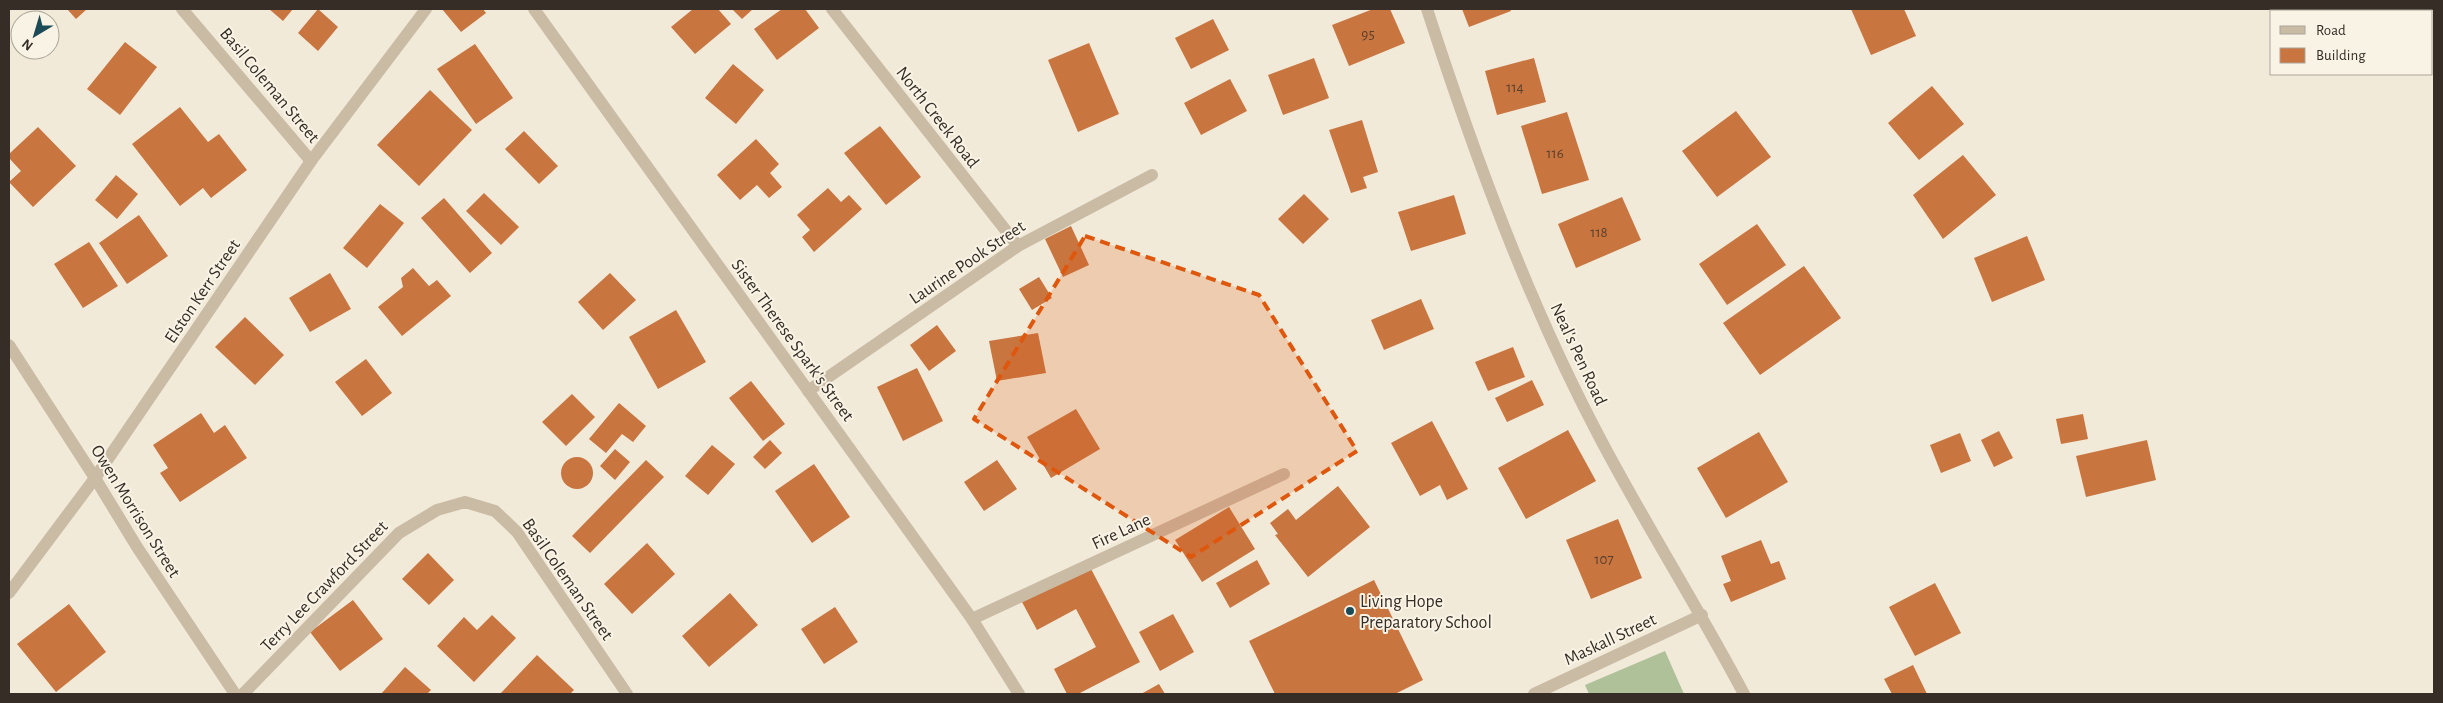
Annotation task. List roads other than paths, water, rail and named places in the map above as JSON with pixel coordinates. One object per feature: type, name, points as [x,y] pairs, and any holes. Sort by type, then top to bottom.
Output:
[{"type":"street","name":"Basil Coleman Street","points":[[182,9],[311,161]]},
{"type":"street","name":"Elston Kerr Street","points":[[9,593],[95,478],[311,161],[426,9]]},
{"type":"street","name":"Sister Therese Spark's Street","points":[[534,9],[972,619],[1019,694]]},
{"type":"street","name":"North Creek Road","points":[[832,9],[1018,246]]},
{"type":"street","name":"Neal's Pen Road","points":[[1427,9],[1461,113],[1553,344],[1602,442],[1702,615],[1744,694]]},
{"type":"street","name":"Laurine Pook Street","points":[[808,391],[1018,246],[1152,175]]},
{"type":"street","name":"Owen Morrison Street","points":[[9,345],[137,547],[236,694]]},
{"type":"street","name":"Fire Lane","points":[[972,619],[1284,474]]},
{"type":"street","name":"Basil Coleman Street","points":[[465,502],[495,511],[516,532],[627,694]]},
{"type":"street","name":"Terry Lee Crawford Street","points":[[244,694],[399,533],[436,510],[465,502]]},
{"type":"street","name":"Maskall Street","points":[[1534,694],[1702,615]]},
{"type":"place","name":"Living Hope Preparatory School","points":[[1350,611]]}]
